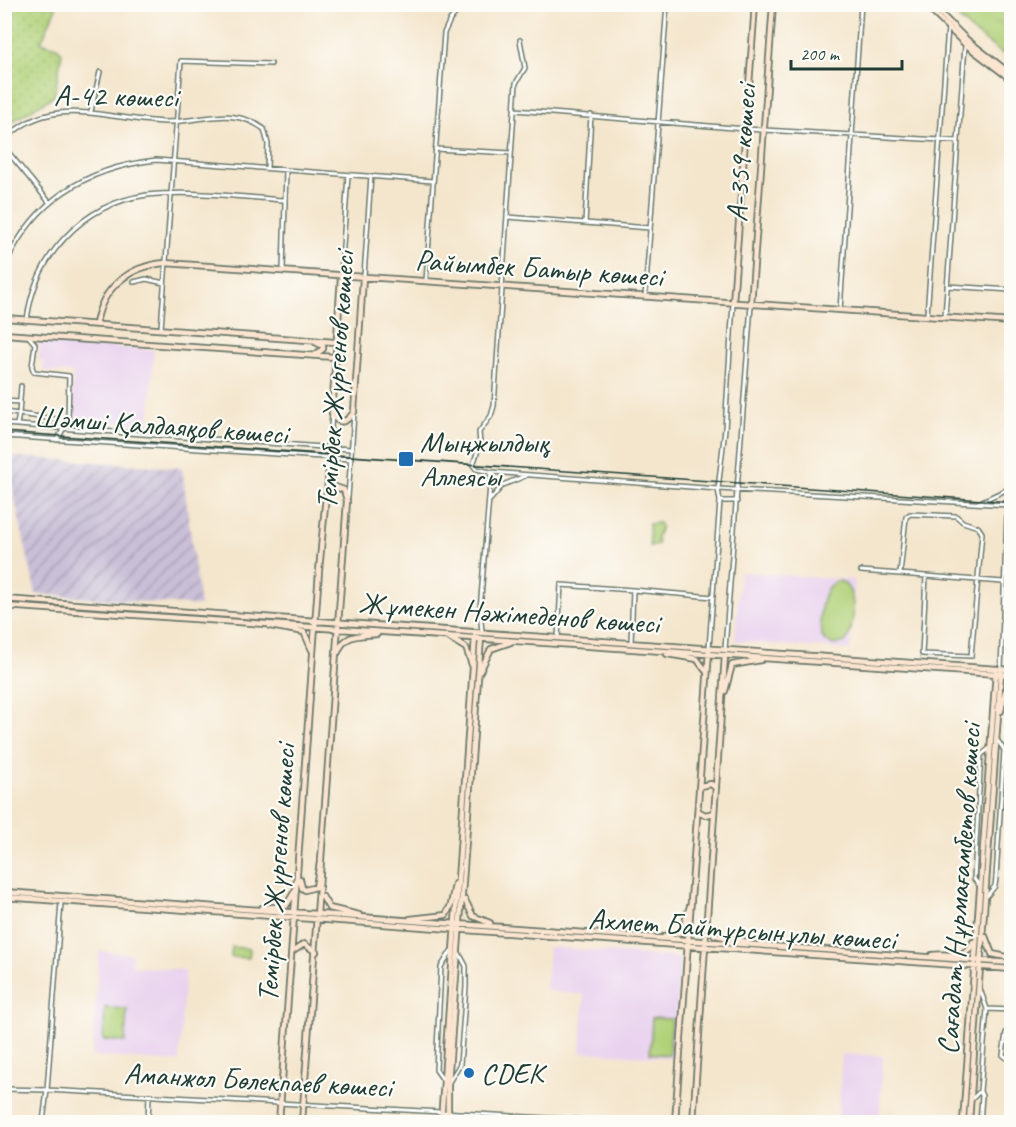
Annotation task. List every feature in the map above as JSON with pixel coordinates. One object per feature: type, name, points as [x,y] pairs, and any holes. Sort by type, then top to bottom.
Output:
[{"type":"street","points":[[426,281],[444,33],[450,20],[463,4]]},
{"type":"street","points":[[645,297],[666,4]]},
{"type":"street","points":[[675,1122],[720,501],[718,489],[725,429],[755,4]]},
{"type":"street","name":"А-359 көшесі","points":[[752,305],[773,4]]},
{"type":"street","points":[[840,310],[861,4]]},
{"type":"street","points":[[924,4],[949,24]]},
{"type":"street","points":[[931,4],[966,42],[1011,80]]},
{"type":"street","points":[[927,315],[949,24]]},
{"type":"street","points":[[520,40],[525,68],[516,83],[494,406],[489,421],[479,432],[478,451],[473,460],[476,469],[718,489],[1009,505]]},
{"type":"street","points":[[966,42],[1011,75]]},
{"type":"street","points":[[945,316],[966,42]]},
{"type":"street","points":[[160,328],[181,61],[271,63]]},
{"type":"street","points":[[91,111],[100,72]]},
{"type":"street","points":[[514,110],[746,129],[958,141]]},
{"type":"street","name":"А-42 көшесі","points":[[4,141],[24,125],[42,116],[64,111],[91,111],[135,120],[177,122],[228,114],[245,118],[260,126],[268,134],[267,168]]},
{"type":"street","points":[[585,223],[591,115]]},
{"type":"street","points":[[4,147],[50,203]]},
{"type":"street","points":[[435,149],[511,153]]},
{"type":"street","points":[[4,268],[26,228],[50,203],[85,179],[110,169],[156,160],[433,180]]},
{"type":"street","points":[[283,272],[286,170]]},
{"type":"street","name":"Темірбек Жүргенов көшесі","points":[[279,1122],[348,175]]},
{"type":"street","name":"Темірбек Жүргенов көшесі","points":[[302,1122],[319,920],[337,622],[371,176]]},
{"type":"street","points":[[27,320],[29,304],[41,270],[50,255],[73,229],[87,218],[123,200],[170,194],[284,200]]},
{"type":"street","points":[[507,217],[650,228]]},
{"type":"street","name":"Райымбек Батыр көшесі","points":[[96,324],[99,306],[113,286],[131,272],[152,264],[165,263],[1011,322]]},
{"type":"street","points":[[134,282],[146,279],[164,283]]},
{"type":"street","points":[[947,286],[1011,290]]},
{"type":"street","points":[[693,1122],[725,652],[752,305]]},
{"type":"street","points":[[4,318],[336,342]]},
{"type":"street","points":[[4,334],[334,357]]},
{"type":"street","points":[[28,335],[35,344],[32,368],[34,372],[69,376],[68,421],[62,427],[57,440]]},
{"type":"street","points":[[310,340],[323,346],[321,352],[311,355]]},
{"type":"street","points":[[17,424],[21,386]]},
{"type":"street","points":[[4,401],[20,402]]},
{"type":"street","points":[[4,412],[88,424],[92,430]]},
{"type":"street","points":[[332,414],[337,421],[342,422],[347,421],[354,412]]},
{"type":"street","name":"Шәмші Қалдаяқов көшесі","points":[[4,424],[350,449]]},
{"type":"street","name":"Шәмші Қалдаяқов көшесі","points":[[4,436],[351,459]]},
{"type":"street","points":[[441,1122],[461,926],[482,636],[480,622],[491,472]]},
{"type":"street","points":[[489,501],[503,485],[529,474]]},
{"type":"street","points":[[976,503],[1008,489],[1011,480]]},
{"type":"street","points":[[326,495],[328,490],[338,487],[344,490],[347,501]]},
{"type":"street","name":"Сағадат Нұрмағамбетов көшесі","points":[[963,1122],[974,960],[1000,658],[1008,489]]},
{"type":"street","points":[[720,501],[737,501]]},
{"type":"street","points":[[900,574],[906,517],[915,514],[956,516],[963,522],[978,527],[982,533],[971,656],[922,654],[926,576]]},
{"type":"street","points":[[861,571],[1004,582]]},
{"type":"street","points":[[558,638],[561,585],[713,597]]},
{"type":"street","points":[[630,642],[633,590]]},
{"type":"street","name":"Жұмекен Нәжімеденов көшесі","points":[[4,599],[337,622],[515,641],[659,651],[709,651]]},
{"type":"street","name":"Жұмекен Нәжімеденов көшесі","points":[[4,606],[445,636],[475,635]]},
{"type":"street","points":[[448,1122],[446,1082],[452,949],[475,635],[480,622]]},
{"type":"street","points":[[267,624],[275,628],[304,632],[311,644],[314,662]]},
{"type":"street","points":[[335,660],[340,644],[349,636],[386,632]]},
{"type":"street","points":[[445,636],[466,648],[473,667]]},
{"type":"street","name":"Жұмекен Нәжімеденов көшесі","points":[[482,636],[630,642],[709,651],[999,671],[1011,675]]},
{"type":"street","points":[[479,673],[491,649],[515,641]]},
{"type":"street","points":[[659,651],[697,659],[703,665],[707,677]]},
{"type":"street","name":"Жұмекен Нәжімеденов көшесі","points":[[725,652],[769,658],[1011,670]]},
{"type":"street","points":[[722,700],[732,665],[769,658]]},
{"type":"street","name":"Сағадат Нұрмағамбетов көшесі","points":[[969,1122],[998,741],[999,671]]},
{"type":"street","points":[[998,731],[1005,692],[1011,684]]},
{"type":"street","points":[[980,886],[974,879],[981,755],[991,747]]},
{"type":"street","points":[[700,786],[711,784],[716,788]]},
{"type":"street","points":[[698,811],[705,815],[714,813]]},
{"type":"street","points":[[300,846],[300,884],[305,890],[316,887],[324,850]]},
{"type":"street","points":[[406,920],[446,915],[458,879]]},
{"type":"street","points":[[247,909],[286,906],[297,885]]},
{"type":"street","points":[[4,892],[295,915],[368,917],[454,926]]},
{"type":"street","points":[[320,893],[326,906],[330,908],[368,917]]},
{"type":"street","points":[[4,897],[62,902],[247,909],[319,920],[470,927]]},
{"type":"street","points":[[463,897],[473,916],[495,926]]},
{"type":"street","points":[[43,1122],[61,937],[62,902]]},
{"type":"street","points":[[653,937],[682,932],[692,902]]},
{"type":"street","points":[[926,957],[940,954],[960,956],[968,952],[973,946],[978,913]]},
{"type":"street","points":[[707,921],[710,932],[715,935],[753,944]]},
{"type":"street","points":[[984,924],[986,941],[993,954],[1011,961]]},
{"type":"street","name":"Ахмет Байтұрсынұлы көшесі","points":[[470,927],[495,926],[653,937],[689,943]]},
{"type":"street","name":"Ахмет Байтұрсынұлы көшесі","points":[[470,927],[974,966],[1011,961]]},
{"type":"street","points":[[292,952],[304,944],[316,952]]},
{"type":"street","name":"Ахмет Байтұрсынұлы көшесі","points":[[705,944],[753,944],[974,960],[981,964],[1011,969]]},
{"type":"street","points":[[446,1082],[436,1070],[441,967],[452,949]]},
{"type":"street","points":[[446,1082],[459,1064],[466,966],[459,952]]},
{"type":"street","points":[[979,986],[987,1009],[980,1091],[982,1096],[980,1122]]},
{"type":"street","points":[[987,1009],[1011,1010]]},
{"type":"street","points":[[1011,1032],[1006,1033],[1003,1055],[1005,1060],[1011,1062]]},
{"type":"street","name":"Аманжол Бөлекпаев көшесі","points":[[4,1089],[303,1103],[619,1122]]},
{"type":"street","points":[[970,1102],[980,1091]]},
{"type":"street","points":[[148,1122],[149,1095]]},
{"type":"shaded area","points":[[40,342],[154,350],[149,424],[71,420],[73,373],[43,371],[44,361],[39,361]]},
{"type":"shaded area","points":[[5,456],[182,468],[200,606],[36,594]]},
{"type":"shaded area","points":[[740,572],[855,580],[850,650],[735,641]]},
{"type":"shaded area","points":[[549,947],[680,958],[674,1058],[581,1052],[584,995],[546,991]]},
{"type":"shaded area","points":[[99,951],[132,954],[132,966],[185,970],[179,1062],[92,1056]]},
{"type":"shaded area","points":[[842,1054],[883,1056],[879,1122],[838,1122]]},
{"type":"green space","points":[[5,4],[54,5],[56,8],[41,42],[57,47],[62,53],[54,96],[5,126]]},
{"type":"green space","points":[[944,5],[1011,5],[1011,60],[972,31]]},
{"type":"green space","points":[[659,523],[661,527],[657,537],[658,544],[650,546],[649,524]]},
{"type":"green space","points":[[839,581],[850,591],[853,619],[845,642],[834,645],[824,640],[820,616],[827,589]]},
{"type":"green space","points":[[232,947],[250,949],[249,958],[231,957]]},
{"type":"green space","points":[[105,1008],[127,1009],[125,1042],[103,1040]]},
{"type":"green space","points":[[652,1018],[672,1019],[669,1055],[650,1053]]},
{"type":"tram line","points":[[4,432],[1012,502]]},
{"type":"place","name":"Мыңжылдық Аллеясы","points":[[406,459]]},
{"type":"place","name":"CDEK","points":[[469,1073]]}]
